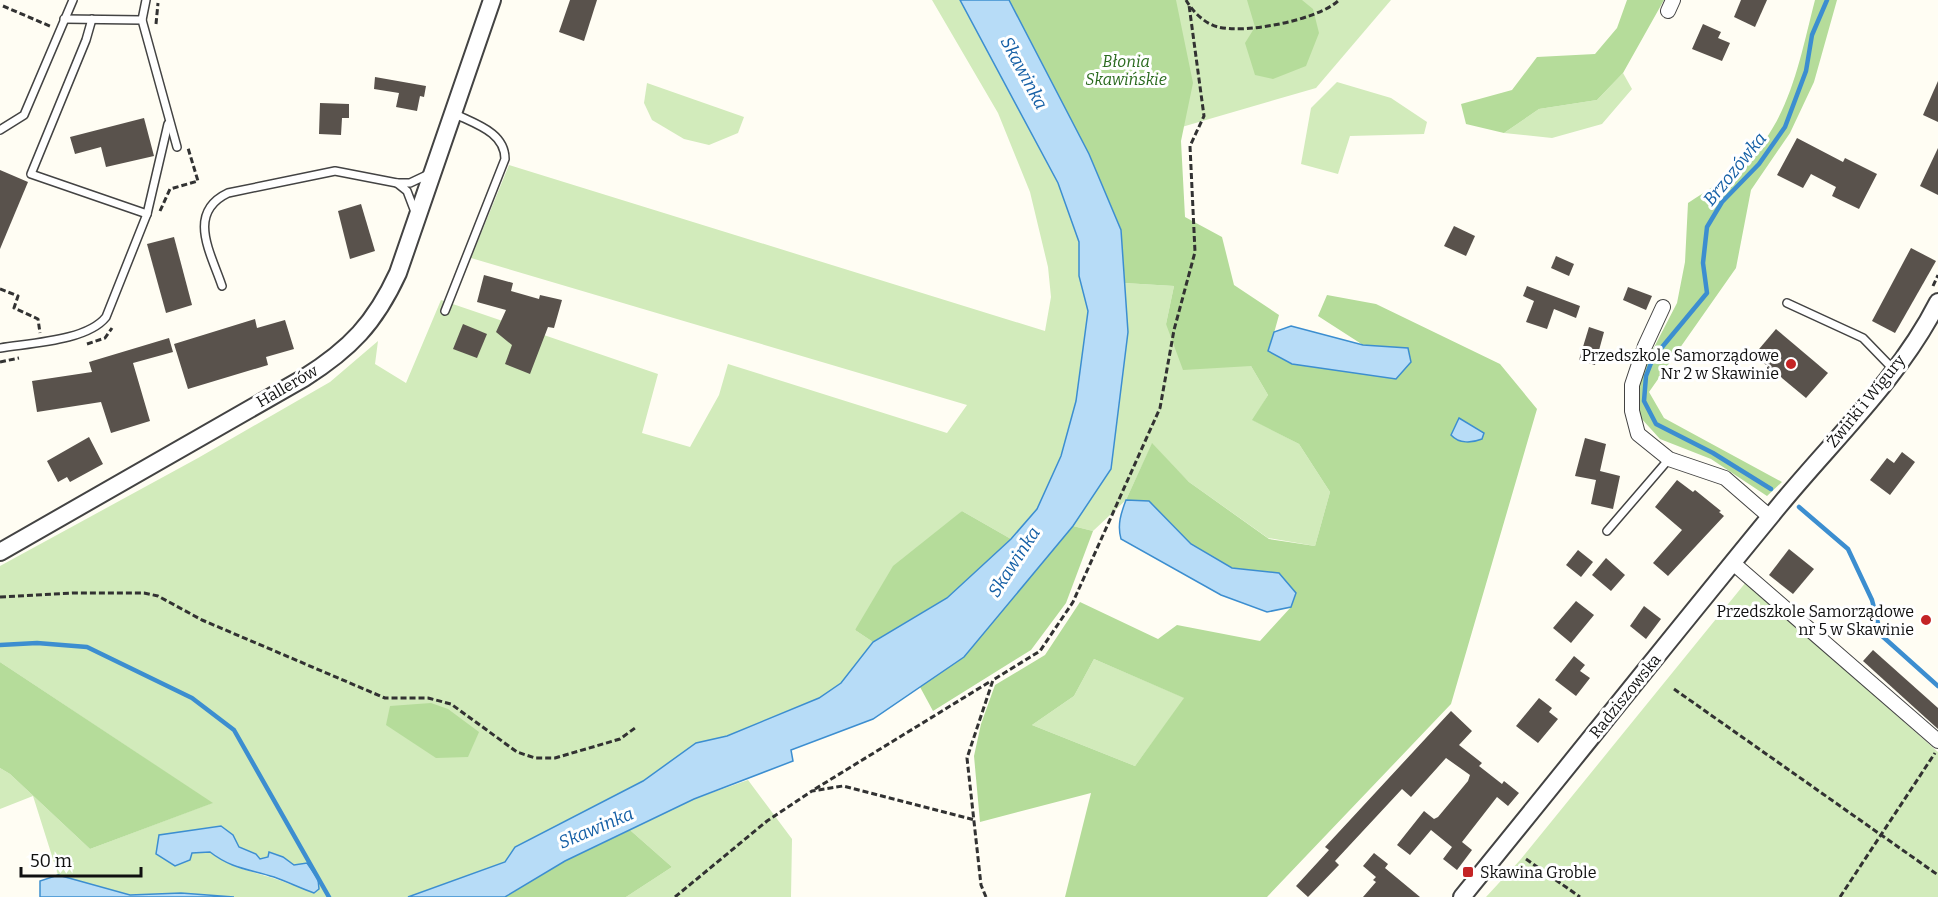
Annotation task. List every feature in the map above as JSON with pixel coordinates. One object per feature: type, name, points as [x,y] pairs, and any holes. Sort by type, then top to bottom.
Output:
[{"type":"street","name":"Hallerów","points":[[0,552],[327,363],[362,333],[376,315],[398,273],[492,0]]},
{"type":"street","name":"Żwirki i Wigury","points":[[1787,495],[1933,326],[1938,302]]},
{"type":"street","points":[[1663,307],[1638,362],[1632,399],[1638,434],[1669,459],[1725,478],[1770,517]]},
{"type":"street","name":"Radziszowska","points":[[1462,897],[1787,495]]},
{"type":"street","points":[[1733,563],[1938,746]]},
{"type":"lane","points":[[0,130],[24,115],[73,0]]},
{"type":"lane","points":[[146,0],[142,20],[168,124],[177,147]]},
{"type":"lane","points":[[64,19],[142,20]]},
{"type":"lane","points":[[92,19],[86,40],[31,174],[147,214]]},
{"type":"lane","points":[[445,310],[505,159],[505,147],[498,136],[453,113]]},
{"type":"lane","points":[[0,348],[81,334],[102,323],[147,214],[168,124]]},
{"type":"lane","points":[[222,286],[204,229],[204,218],[217,198],[228,193],[335,171],[397,183],[421,180],[436,165]]},
{"type":"lane","points":[[397,183],[411,199],[417,220]]},
{"type":"lane","points":[[1787,303],[1863,338],[1894,370]]},
{"type":"lane","points":[[1607,531],[1669,459]]},
{"type":"path","points":[[155,34],[159,0]]},
{"type":"path","points":[[1186,0],[1207,23],[1217,27],[1246,28],[1318,15],[1339,0]]},
{"type":"path","points":[[675,897],[767,821],[1040,651],[1073,602],[1160,408],[1174,330],[1195,252],[1190,146],[1204,116],[1189,5]]},
{"type":"path","points":[[0,290],[18,296],[14,308],[38,319],[41,341]]},
{"type":"path","points":[[0,597],[74,592],[144,593],[158,596],[202,620],[385,698],[428,698],[451,704],[517,752],[535,758],[555,758],[620,739],[635,728]]},
{"type":"path","points":[[986,897],[981,885],[967,758],[993,680]]},
{"type":"path","points":[[1674,689],[1938,874]]},
{"type":"path","points":[[1840,897],[1938,746]]},
{"type":"path","points":[[812,791],[843,786],[975,820]]},
{"type":"path","points":[[1526,860],[1580,897]]},
{"type":"green space","points":[[932,0],[960,0],[1058,183],[1079,242],[1079,276],[1088,311],[1076,401],[1061,456],[1037,509],[1011,539],[962,511],[855,630],[873,642],[841,683],[819,698],[727,736],[696,743],[643,781],[515,847],[505,862],[408,897],[234,897],[180,893],[130,895],[58,875],[33,796],[0,809],[0,768],[10,774],[90,849],[212,803],[0,662],[0,566],[198,458],[330,382],[378,341],[375,364],[406,383],[441,300],[658,374],[642,433],[690,447],[719,395],[728,364],[947,433],[967,405],[471,258],[509,165],[1045,331],[1051,297],[1048,267],[1030,192],[998,113]],"holes":[[[220,826],[233,835],[239,847],[256,854],[260,859],[268,857],[270,852],[294,865],[301,865],[292,885],[229,864],[210,852],[192,853],[171,861],[156,853],[160,835]]]},
{"type":"green space","name":"Błonia Skawińskie","points":[[1009,0],[1391,0],[1316,88],[1089,154]]},
{"type":"green space","points":[[1009,0],[1176,0],[1193,83],[1181,141],[1185,217],[1222,237],[1234,285],[1279,315],[1269,351],[1408,348],[1363,345],[1318,316],[1327,295],[1376,304],[1500,364],[1537,409],[1451,704],[1267,897],[1065,897],[1091,793],[980,822],[974,756],[981,724],[995,685],[1045,655],[1080,602],[1158,639],[1177,625],[1260,641],[1291,607],[1279,573],[1232,568],[1191,544],[1149,501],[1126,500],[1152,443],[1189,482],[1269,539],[1315,546],[1330,492],[1299,444],[1252,420],[1268,395],[1251,366],[1183,370],[1166,324],[1174,286],[1124,283],[1121,229],[1089,154]],"holes":[[[1094,659],[1184,698],[1135,766],[1032,725],[1074,696]]]},
{"type":"green space","points":[[1247,0],[1302,0],[1313,9],[1319,33],[1306,66],[1273,79],[1255,75],[1245,43],[1255,27]]},
{"type":"green space","points":[[1627,0],[1664,0],[1623,73],[1597,100],[1539,109],[1504,133],[1466,124],[1461,104],[1512,90],[1537,57],[1595,54],[1617,28]]},
{"type":"green space","points":[[1815,0],[1837,0],[1814,82],[1790,133],[1751,190],[1736,268],[1649,392],[1664,418],[1782,482],[1767,496],[1711,459],[1660,439],[1640,417],[1634,386],[1677,303],[1685,262],[1688,203],[1745,163],[1773,128],[1791,88]]},
{"type":"green space","points":[[1623,73],[1632,89],[1602,124],[1552,138],[1504,133],[1539,109],[1597,100]]},
{"type":"green space","points":[[1337,82],[1391,98],[1427,122],[1424,134],[1350,136],[1338,174],[1301,164],[1311,108]]},
{"type":"green space","points":[[647,83],[744,117],[738,133],[709,145],[684,139],[652,120],[644,103]]},
{"type":"green space","points":[[1124,283],[1174,286],[1166,324],[1251,366],[1268,395],[1253,420],[1299,444],[1330,492],[1315,546],[1268,538],[1189,482],[1152,444],[1126,500],[1093,531],[1073,526],[1111,469],[1128,332]]},
{"type":"green space","points":[[962,511],[1011,539],[947,598],[873,642],[855,630],[893,566]]},
{"type":"green space","points":[[1073,526],[1093,531],[1066,603],[1031,650],[933,711],[920,687],[964,657]]},
{"type":"green space","points":[[1746,582],[1938,752],[1938,897],[1486,897],[1521,859]]},
{"type":"green space","points":[[1094,659],[1185,698],[1135,766],[1032,725],[1074,696]]},
{"type":"green space","points":[[0,662],[213,803],[90,849],[10,774],[0,768]]},
{"type":"green space","points":[[431,703],[448,709],[479,732],[468,757],[436,758],[386,725],[390,706]]},
{"type":"green space","points":[[748,780],[792,839],[791,897],[626,897],[672,867],[630,830],[694,799]]},
{"type":"green space","points":[[630,830],[672,867],[626,897],[505,897],[565,861]]},
{"type":"water","name":"Skawinka","points":[[960,0],[1009,0],[1089,154],[1121,230],[1128,332],[1111,469],[1073,526],[964,657],[873,719],[791,750],[793,761],[694,799],[565,861],[505,897],[408,897],[505,862],[515,847],[643,781],[696,743],[727,736],[819,698],[841,683],[873,642],[947,598],[1011,539],[1037,509],[1061,456],[1076,401],[1088,311],[1079,276],[1079,242],[1058,183]]},
{"type":"water","points":[[1291,326],[1363,345],[1408,348],[1411,362],[1396,379],[1292,364],[1268,351],[1274,332]]},
{"type":"water","points":[[1459,418],[1484,433],[1482,439],[1466,442],[1454,438],[1451,435]]},
{"type":"water","points":[[1126,500],[1149,501],[1191,544],[1232,568],[1279,573],[1296,593],[1291,607],[1267,612],[1221,595],[1121,539],[1121,514]]},
{"type":"water","points":[[221,826],[233,835],[239,847],[256,854],[260,859],[268,857],[269,852],[283,857],[294,865],[307,863],[318,879],[319,889],[314,893],[274,877],[233,865],[210,852],[192,853],[190,860],[175,866],[156,854],[159,835]]},
{"type":"water","points":[[58,875],[130,895],[181,893],[234,897],[40,897],[40,881]]},
{"type":"building","points":[[570,0],[597,0],[584,41],[559,32]]},
{"type":"building","points":[[1741,0],[1767,0],[1755,27],[1734,17]]},
{"type":"building","points":[[1703,24],[1721,32],[1718,38],[1730,43],[1722,61],[1692,49]]},
{"type":"building","points":[[375,77],[426,86],[424,97],[420,96],[417,111],[396,107],[399,93],[374,89]]},
{"type":"building","points":[[1938,81],[1938,122],[1923,115]]},
{"type":"building","points":[[320,103],[349,104],[349,118],[342,118],[341,135],[319,134]]},
{"type":"building","points":[[144,118],[154,156],[106,167],[101,147],[75,154],[70,137]]},
{"type":"building","points":[[1797,138],[1843,162],[1845,158],[1877,174],[1859,209],[1832,196],[1836,187],[1811,174],[1803,188],[1777,175]]},
{"type":"building","points":[[1938,148],[1938,195],[1920,186]]},
{"type":"building","points":[[0,170],[28,182],[0,249]]},
{"type":"building","points":[[361,204],[375,251],[350,259],[338,211]]},
{"type":"building","points":[[1454,226],[1475,236],[1466,256],[1444,246]]},
{"type":"building","points":[[174,237],[192,305],[166,313],[147,244]]},
{"type":"building","points":[[1911,248],[1936,261],[1895,333],[1872,321]]},
{"type":"building","points":[[1556,256],[1574,264],[1569,276],[1551,268]]},
{"type":"building","points":[[484,275],[513,283],[511,291],[539,299],[540,295],[562,300],[554,328],[548,327],[530,374],[505,364],[512,345],[496,332],[506,310],[477,302]]},
{"type":"building","points":[[1527,286],[1580,306],[1576,318],[1554,309],[1547,329],[1526,322],[1534,301],[1523,296]]},
{"type":"building","points":[[1628,287],[1652,296],[1646,310],[1623,300]]},
{"type":"building","points":[[255,319],[257,328],[285,320],[294,349],[266,357],[268,365],[188,389],[174,344]]},
{"type":"building","points":[[463,324],[487,334],[477,358],[453,349]]},
{"type":"building","points":[[1589,327],[1604,332],[1595,365],[1579,360]]},
{"type":"building","name":"Przedszkole Samorządowe Nr 2 w Skawinie","points":[[1776,329],[1828,373],[1806,398],[1754,355]]},
{"type":"building","points":[[169,338],[173,352],[133,363],[150,421],[111,433],[101,402],[37,412],[32,381],[92,372],[89,362]]},
{"type":"building","points":[[89,437],[103,464],[70,482],[67,477],[58,482],[47,461]]},
{"type":"building","points":[[1585,438],[1606,444],[1600,471],[1620,476],[1613,509],[1591,504],[1596,480],[1575,476]]},
{"type":"building","points":[[1902,452],[1915,462],[1890,495],[1870,480],[1887,458],[1894,463]]},
{"type":"building","points":[[1677,480],[1693,492],[1695,490],[1724,516],[1668,576],[1653,563],[1682,530],[1655,507]]},
{"type":"building","points":[[1789,549],[1814,569],[1793,594],[1769,575]]},
{"type":"building","points":[[1578,550],[1593,562],[1581,577],[1566,565]]},
{"type":"building","points":[[1606,558],[1625,575],[1611,591],[1592,575]]},
{"type":"building","points":[[1576,601],[1594,615],[1571,643],[1553,628]]},
{"type":"building","points":[[1644,606],[1661,619],[1646,639],[1630,626]]},
{"type":"building","points":[[1873,650],[1938,708],[1938,729],[1863,661]]},
{"type":"building","points":[[1574,656],[1585,665],[1580,671],[1590,678],[1576,696],[1555,680]]},
{"type":"building","points":[[1539,698],[1552,708],[1549,712],[1558,719],[1538,743],[1516,726]]},
{"type":"building","points":[[1451,711],[1472,731],[1459,745],[1482,763],[1479,766],[1502,784],[1504,781],[1519,793],[1508,806],[1497,797],[1462,842],[1472,850],[1457,870],[1443,859],[1452,847],[1431,830],[1410,855],[1397,845],[1424,811],[1434,819],[1438,817],[1468,781],[1470,775],[1446,758],[1411,797],[1402,789],[1335,861],[1339,865],[1308,897],[1296,886],[1329,850],[1325,847]]},
{"type":"building","points":[[1374,853],[1388,864],[1385,868],[1420,897],[1363,897],[1376,882],[1373,880],[1376,877],[1363,866]]},
{"type":"waterway","name":"Brzozówka","points":[[1771,489],[1713,453],[1656,424],[1644,401],[1646,376],[1653,358],[1707,293],[1703,263],[1707,227],[1722,202],[1759,164],[1785,127],[1806,71],[1812,35],[1827,0]]},
{"type":"waterway","name":"Brzozówka","points":[[1799,507],[1848,549],[1872,600],[1881,635],[1938,686]]},
{"type":"waterway","points":[[0,645],[37,643],[87,647],[192,698],[234,730],[329,897]]},
{"type":"place","name":"Przedszkole Samorządowe Nr 2 w Skawinie","points":[[1791,364]]},
{"type":"place","name":"Przedszkole Samorządowe nr 5 w Skawinie","points":[[1926,620]]},
{"type":"place","name":"Skawina Groble","points":[[1468,872]]}]
